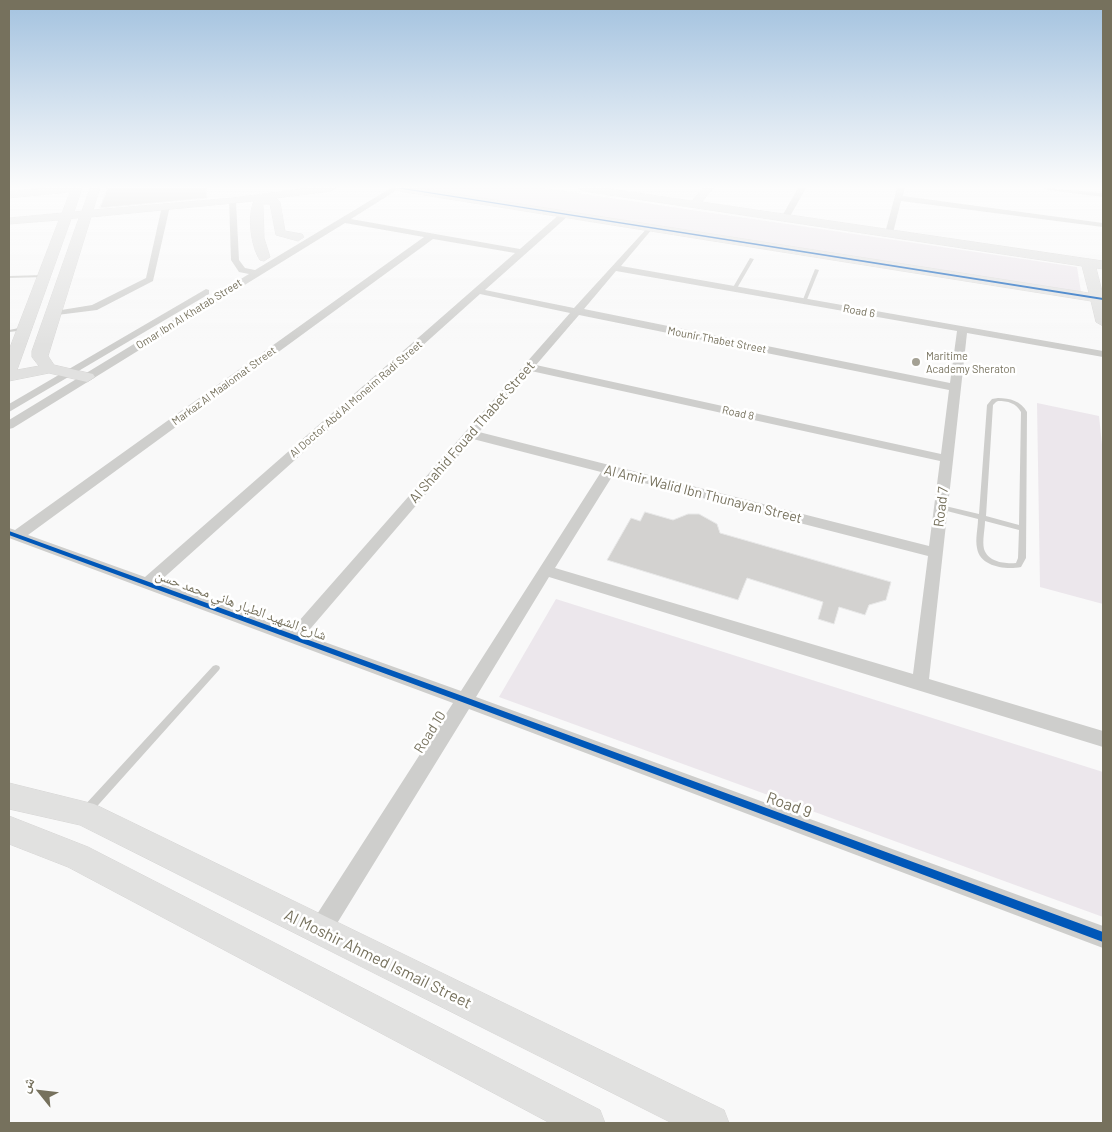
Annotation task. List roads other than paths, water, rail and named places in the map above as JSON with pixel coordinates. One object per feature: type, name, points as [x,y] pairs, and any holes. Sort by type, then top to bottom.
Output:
[{"type":"street","points":[[9,370],[56,241]]},
{"type":"street","points":[[76,241],[40,351],[40,357],[49,368],[87,377]]},
{"type":"street","points":[[53,314],[94,308],[150,279],[158,241]]},
{"type":"street","points":[[234,241],[235,260],[242,270],[256,273]]},
{"type":"street","points":[[258,241],[259,248],[264,257],[278,260]]},
{"type":"street","name":"Omar Ibn Al Khatab Street","points":[[9,409],[291,241]]},
{"type":"street","name":"Omar Ibn Al Khatab Street","points":[[9,425],[309,241]]},
{"type":"street","name":"Markaz Al Maalomat Street","points":[[13,535],[424,241]]},
{"type":"street","points":[[458,241],[522,252]]},
{"type":"street","name":"Al Doctor Abd Al Moneim Radi Street","points":[[147,584],[535,241]]},
{"type":"street","name":"Al Shahid Fouad Thabet Street","points":[[294,637],[638,241]]},
{"type":"street","points":[[730,241],[1100,299]]},
{"type":"street","points":[[941,241],[1103,265]]},
{"type":"street","points":[[1088,263],[1100,299],[1103,322]]},
{"type":"street","name":"Road 6","points":[[614,268],[1103,354]]},
{"type":"street","name":"Mounir Thabet Street","points":[[478,291],[956,388]]},
{"type":"street","name":"Road 7","points":[[920,684],[962,330]]},
{"type":"street","name":"Road 8","points":[[528,367],[947,459]]},
{"type":"street","points":[[9,376],[28,374],[49,368]]},
{"type":"street","name":"Al Amir Walid Ibn Thunayan Street","points":[[470,434],[936,553]]},
{"type":"street","name":"Road 10","points":[[320,930],[609,470]]},
{"type":"street","name":"شارع الشهيد الطيار هاني محمد حسن","points":[[13,535],[465,700]]},
{"type":"street","points":[[546,571],[1103,739]]},
{"type":"street","name":"Road 9","points":[[465,700],[1103,937]]},
{"type":"street","name":"Al Moshir Ahmed Ismail Street","points":[[9,783],[42,802]]},
{"type":"street","name":"Al Moshir Ahmed Ismail Street","points":[[9,796],[42,802],[84,814],[711,1123]]},
{"type":"street","points":[[9,830],[24,834],[78,857],[586,1123]]},
{"type":"lane","points":[[734,289],[752,259]]},
{"type":"lane","points":[[804,302],[817,270]]},
{"type":"lane","points":[[9,277],[45,273]]},
{"type":"lane","points":[[9,331],[24,329]]},
{"type":"lane","points":[[994,400],[1006,400],[1017,403],[1024,412],[1022,528],[1021,562],[1012,566],[998,565],[981,552],[990,405],[994,400]]},
{"type":"lane","points":[[941,507],[1022,528]]},
{"type":"lane","points":[[84,814],[216,668]]},
{"type":"place","name":"Maritime Academy Sheraton","points":[[916,362]]}]
